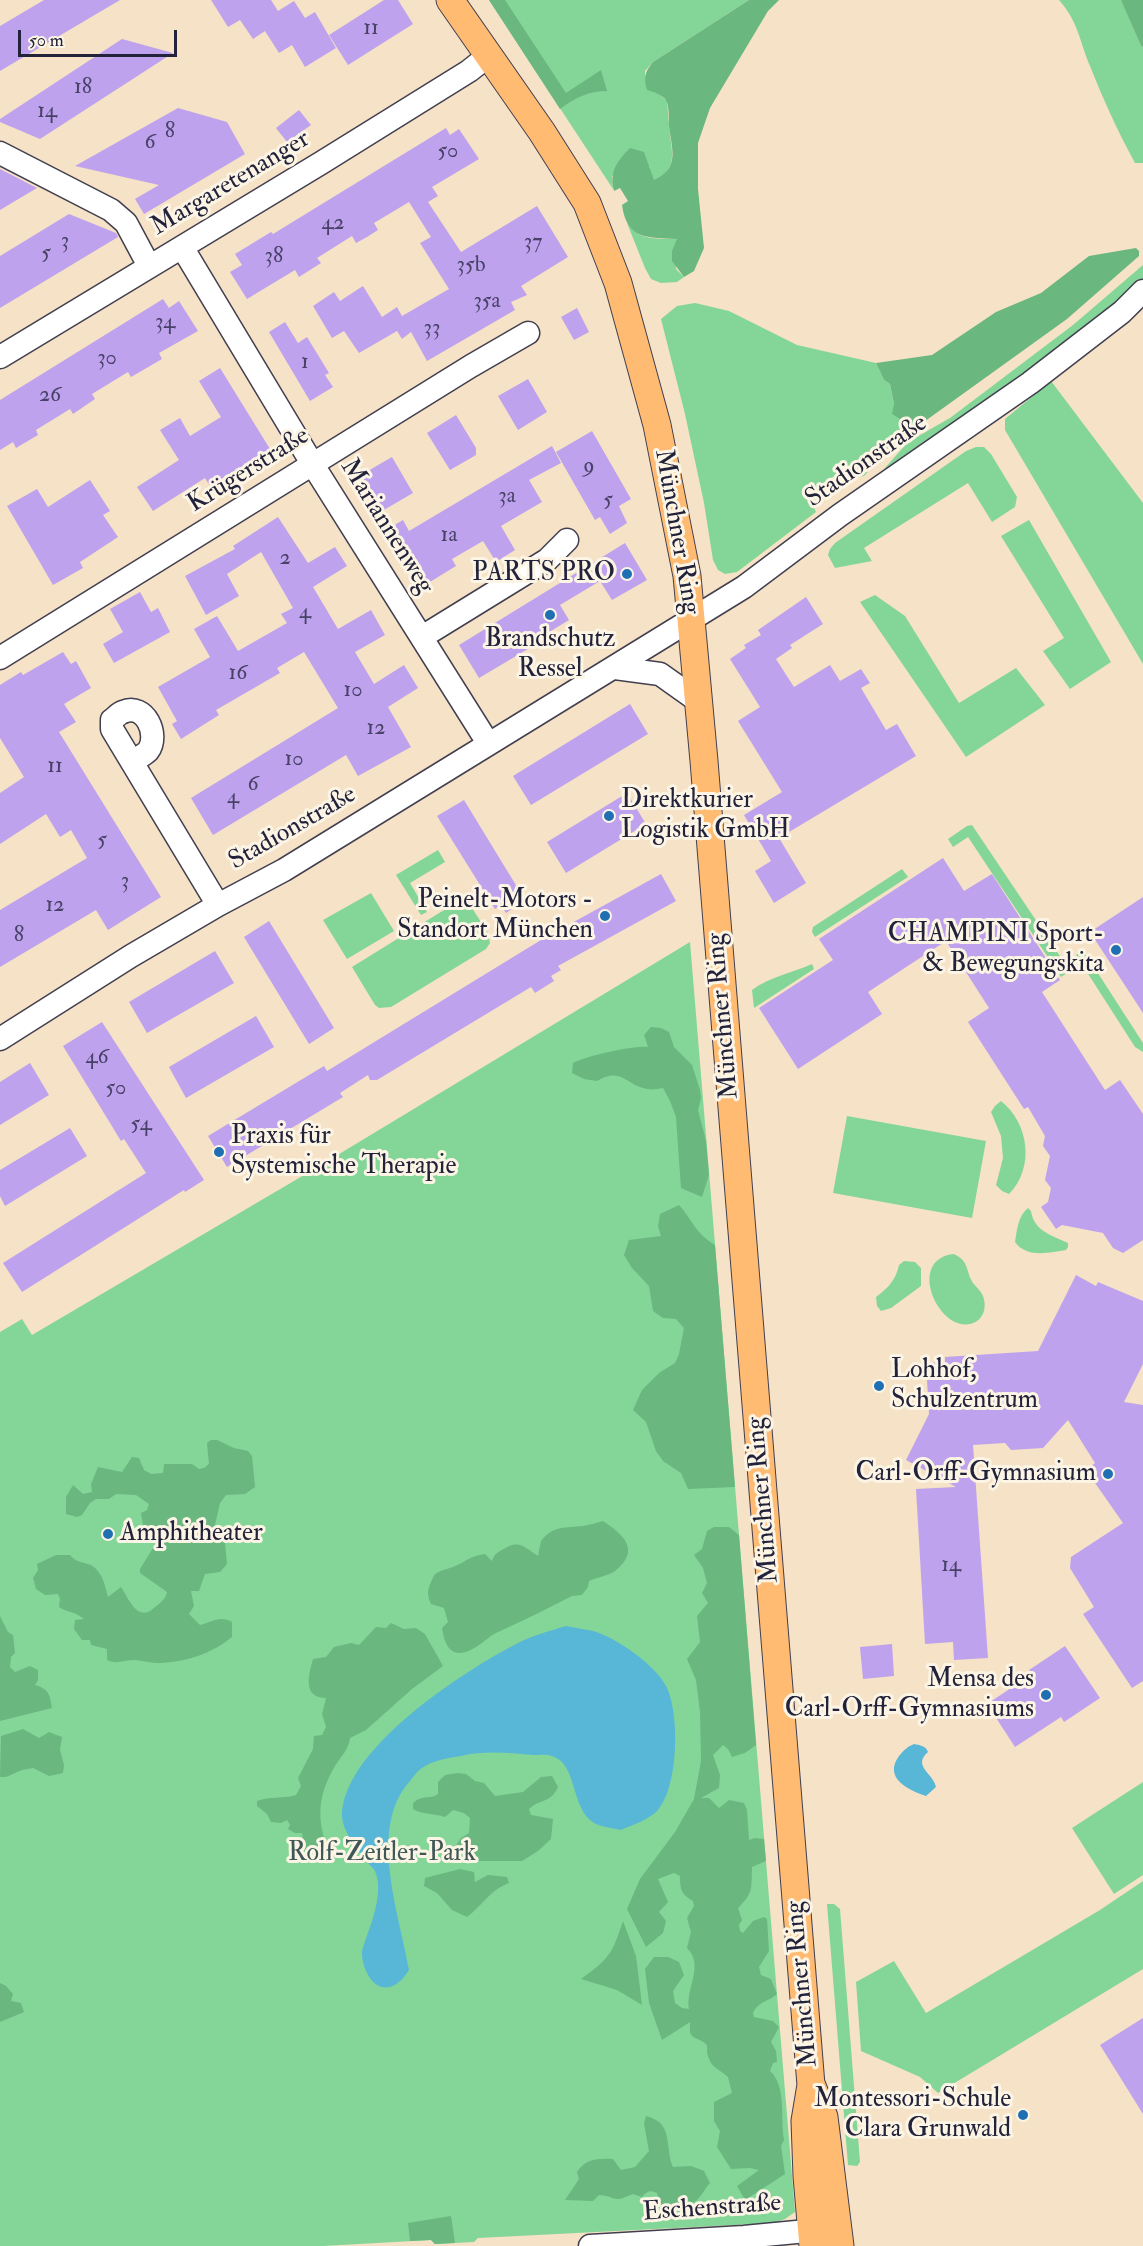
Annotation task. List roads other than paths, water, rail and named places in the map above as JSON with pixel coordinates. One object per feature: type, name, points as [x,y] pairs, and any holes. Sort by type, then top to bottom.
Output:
[{"type":"main road","name":"Münchner Ring","points":[[450,0],[542,132],[587,203],[618,283],[645,378],[673,501],[687,576],[811,2085],[805,2121],[807,2176],[826,2238]]},
{"type":"street","name":"Margaretenanger","points":[[0,357],[328,159],[469,71],[488,56]]},
{"type":"street","points":[[0,153],[111,210],[126,223],[149,266]]},
{"type":"street","name":"Mariannenweg","points":[[183,247],[313,465],[488,743]]},
{"type":"street","name":"Stadionstraße","points":[[0,1039],[131,956],[218,905],[284,870],[451,769],[488,743],[615,668],[744,587],[847,510],[1030,383],[1104,327],[1143,291]]},
{"type":"street","name":"Krügerstraße","points":[[0,658],[528,333]]},
{"type":"street","points":[[422,637],[547,560],[567,540]]},
{"type":"street","points":[[615,668],[660,674],[698,701]]},
{"type":"street","points":[[132,762],[218,905]]},
{"type":"street","name":"Eschenstraße","points":[[590,2246],[744,2237],[826,2238]]},
{"type":"water","points":[[566,1626],[593,1631],[613,1639],[644,1661],[666,1686],[674,1713],[675,1750],[670,1785],[664,1800],[653,1814],[621,1830],[594,1823],[586,1816],[566,1768],[552,1756],[479,1753],[441,1760],[422,1768],[397,1800],[390,1823],[388,1847],[394,1898],[409,1970],[400,1981],[391,1987],[377,1985],[367,1974],[362,1951],[375,1911],[378,1880],[375,1871],[356,1848],[345,1828],[342,1817],[347,1791],[362,1765],[383,1740],[439,1692],[495,1655],[518,1643]]},
{"type":"water","points":[[914,1744],[921,1745],[928,1752],[922,1761],[923,1766],[936,1787],[926,1796],[905,1787],[894,1771],[899,1756]]},
{"type":"place","name":"PARTS PRO","points":[[627,574]]},
{"type":"place","name":"Brandschutz Ressel","points":[[550,615]]},
{"type":"place","name":"Direktkurier Logistik GmbH","points":[[609,816]]},
{"type":"place","name":"Peinelt-Motors - Standort München","points":[[605,916]]},
{"type":"place","name":"CHAMPINI Sport- & Bewegungskita","points":[[1116,950]]},
{"type":"place","name":"Praxis für Systemische Therapie","points":[[219,1152]]},
{"type":"place","name":"Lohhof, Schulzentrum","points":[[879,1386]]},
{"type":"place","name":"Carl-Orff-Gymnasium","points":[[1108,1474]]},
{"type":"place","name":"Amphitheater","points":[[108,1534]]},
{"type":"place","name":"Mensa des Carl-Orff-Gymnasiums","points":[[1046,1695]]},
{"type":"place","name":"Montessori-Schule Clara Grunwald","points":[[1023,2115]]},
{"type":"park label","name":"Rolf-Zeitler-Park","points":[[382,1854]]}]
